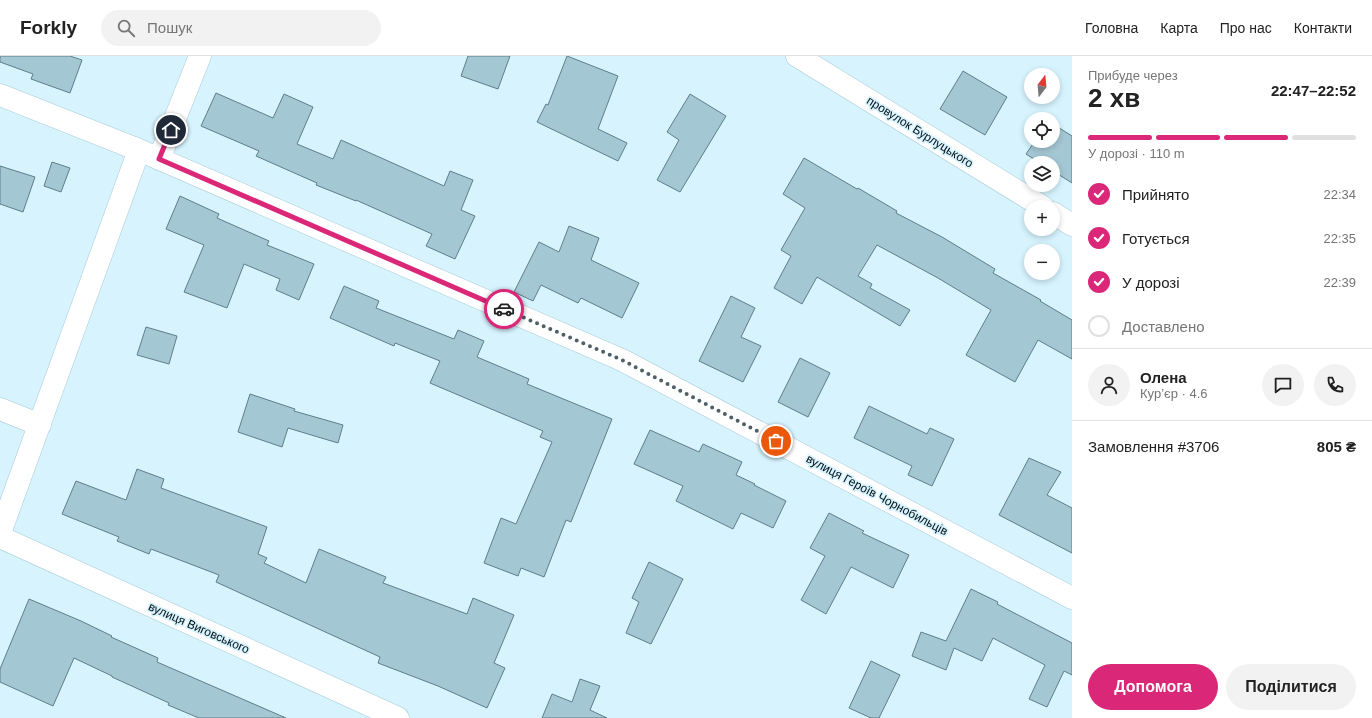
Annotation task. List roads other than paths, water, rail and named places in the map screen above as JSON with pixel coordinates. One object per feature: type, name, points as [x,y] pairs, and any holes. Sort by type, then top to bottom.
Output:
[{"type":"street","points":[[159,159],[200,56]]},
{"type":"street","name":"провулок Бурлуцького","points":[[797,56],[1032,200]]},
{"type":"street","name":"вулиця Героїв Чорнобильців","points":[[0,95],[139,150],[622,360],[1072,598]]},
{"type":"street","points":[[0,533],[139,150]]},
{"type":"street","points":[[1060,217],[1072,225]]},
{"type":"street","points":[[0,410],[40,425]]},
{"type":"street","name":"вулиця Виговського","points":[[0,538],[398,718]]}]
